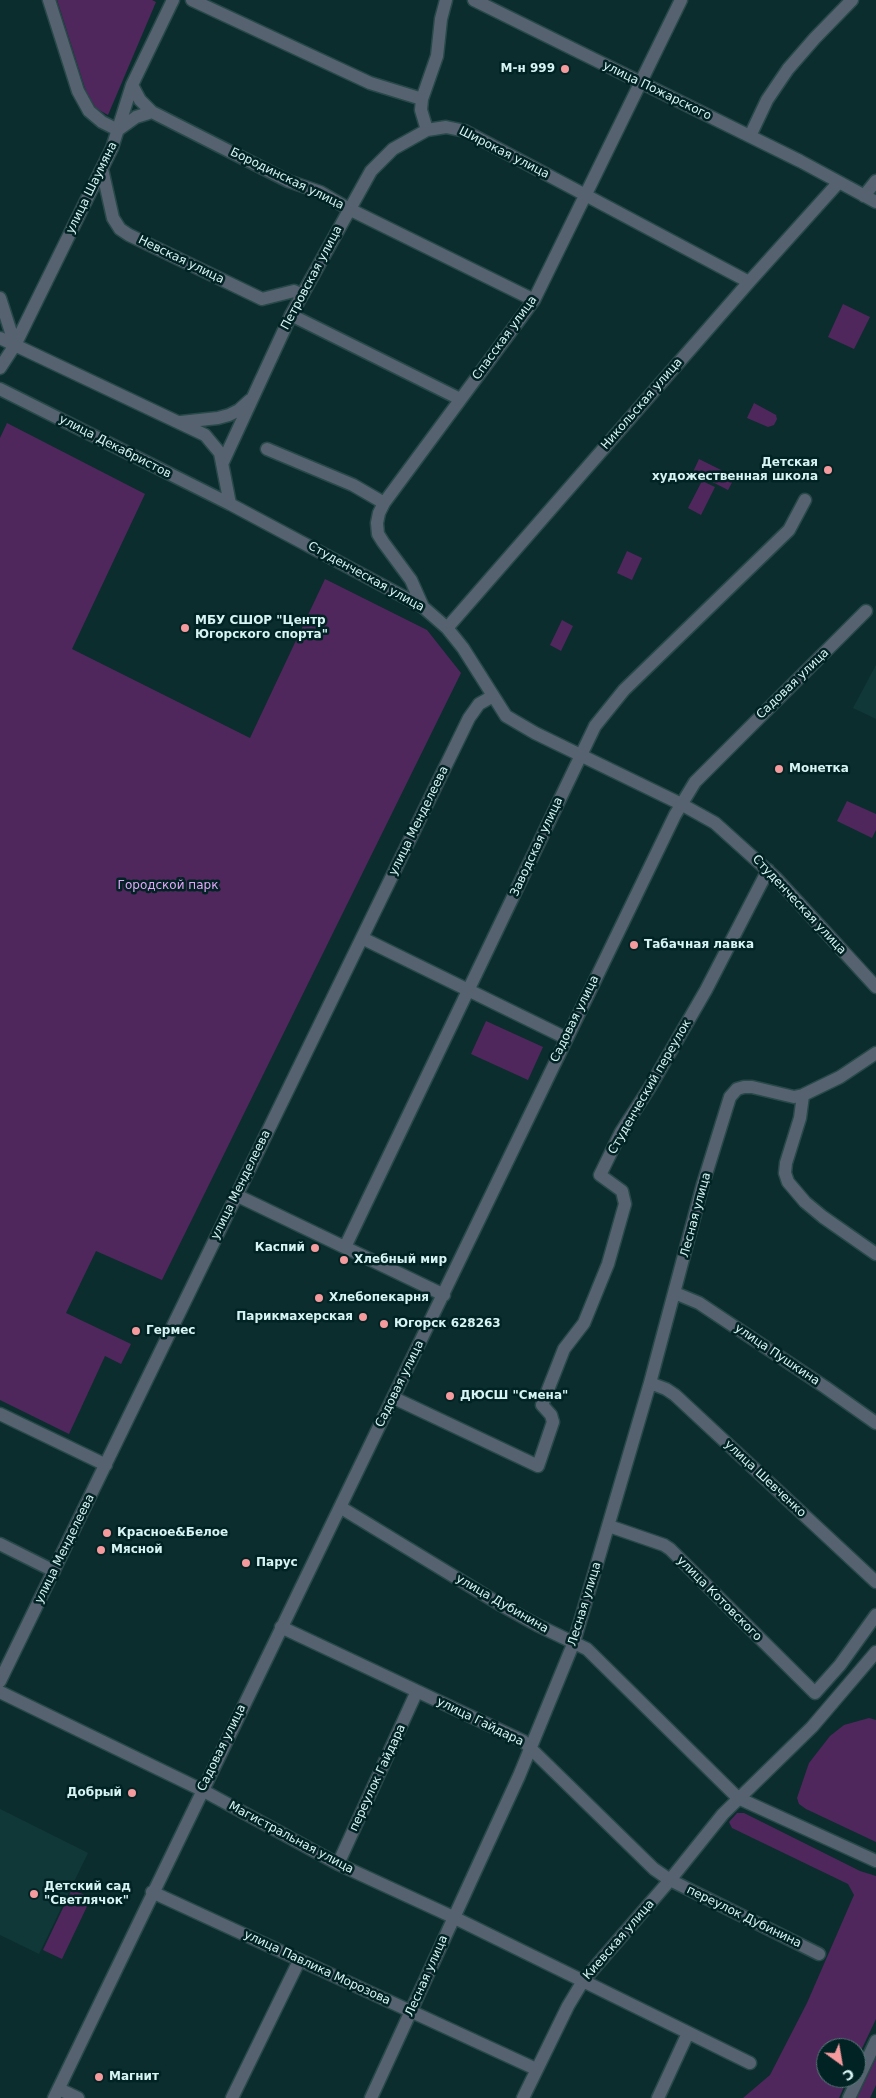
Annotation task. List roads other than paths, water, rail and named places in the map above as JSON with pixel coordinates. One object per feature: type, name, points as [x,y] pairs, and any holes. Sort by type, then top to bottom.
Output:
[{"type":"street","points":[[49,0],[78,91],[83,102],[96,118],[118,130],[136,117],[152,112]]},
{"type":"street","points":[[192,0],[370,83],[422,98]]},
{"type":"street","points":[[427,130],[421,110],[422,98],[437,56],[446,0]]},
{"type":"street","name":"улица Пожарского","points":[[474,0],[750,136],[870,199]]},
{"type":"street","name":"Спасская улица","points":[[423,607],[419,593],[411,580],[378,534],[377,523],[379,513],[384,503],[460,398],[534,300],[681,0]]},
{"type":"street","points":[[750,136],[768,100],[788,69],[852,0]]},
{"type":"street","name":"улица Шаумяна","points":[[0,368],[15,345],[102,169],[118,130],[132,85],[171,1]]},
{"type":"street","name":"Бородинская улица","points":[[132,85],[140,100],[152,112],[288,181],[320,192],[349,209],[534,300]]},
{"type":"street","name":"Широкая улица","points":[[427,130],[446,127],[465,131],[749,282]]},
{"type":"street","name":"Петровская улица","points":[[222,462],[291,315],[376,163],[393,149],[427,130]]},
{"type":"street","name":"Невская улица","points":[[102,169],[113,218],[120,229],[129,235],[262,300],[294,291],[302,295]]},
{"type":"street","points":[[870,199],[876,181]]},
{"type":"street","name":"Никольская улица","points":[[447,628],[749,282],[839,182]]},
{"type":"street","points":[[0,298],[15,345]]},
{"type":"street","points":[[291,315],[460,398]]},
{"type":"street","points":[[0,338],[210,439],[220,453],[230,504]]},
{"type":"street","name":"улица Декабристов","points":[[0,389],[230,504]]},
{"type":"street","name":"Петровская улица","points":[[180,423],[229,415],[239,410],[254,397]]},
{"type":"street","points":[[267,449],[353,485],[384,503]]},
{"type":"street","name":"Заводская улица","points":[[345,1247],[595,726],[612,703],[789,530],[805,500]]},
{"type":"street","name":"Студенческая улица","points":[[230,504],[423,607],[447,628],[471,659],[502,710],[514,722],[681,804],[715,823],[768,870],[876,987]]},
{"type":"street","name":"Садовая улица","points":[[56,2094],[152,1892],[394,1398],[566,1038],[681,804],[695,782],[866,611]]},
{"type":"street","name":"улица Менделеева","points":[[0,1681],[469,718],[479,704],[493,696]]},
{"type":"street","name":"Студенческий переулок","points":[[394,1398],[538,1466],[553,1422],[551,1415],[542,1405],[564,1349],[584,1324],[608,1264],[625,1204],[622,1191],[600,1175],[621,1132],[650,1087],[706,990],[768,870]]},
{"type":"street","points":[[362,938],[566,1038]]},
{"type":"street","points":[[876,1053],[840,1077],[803,1095],[800,1118],[786,1163],[785,1173],[788,1182],[805,1202],[876,1254]]},
{"type":"street","name":"Лесная улица","points":[[371,2098],[530,1748],[574,1642],[650,1383],[726,1105],[732,1093],[737,1089],[752,1086],[786,1096],[803,1095]]},
{"type":"street","points":[[236,1195],[444,1295]]},
{"type":"street","name":"улица Пушкина","points":[[675,1293],[699,1303],[876,1423]]},
{"type":"street","name":"улица Шевченко","points":[[650,1383],[675,1395],[876,1582]]},
{"type":"street","points":[[0,1414],[106,1465]]},
{"type":"street","name":"улица Дубинина","points":[[340,1507],[501,1605],[587,1649],[738,1798]]},
{"type":"street","name":"улица Котовского","points":[[609,1526],[664,1545],[815,1693],[840,1664],[876,1615]]},
{"type":"street","points":[[0,1544],[54,1571]]},
{"type":"street","name":"улица Гайдара","points":[[281,1627],[523,1741],[632,1849],[670,1880]]},
{"type":"street","name":"Киевская улица","points":[[523,2098],[568,2006],[583,1981],[738,1798],[812,1727],[871,1662],[876,1652]]},
{"type":"street","name":"Магистральная улица","points":[[0,1692],[202,1790],[338,1864],[454,1917],[750,2063]]},
{"type":"street","name":"переулок Гайдара","points":[[338,1864],[417,1692]]},
{"type":"street","points":[[738,1798],[876,1861]]},
{"type":"street","name":"переулок Дубинина","points":[[670,1880],[818,1954]]},
{"type":"street","name":"улица Павлика Морозова","points":[[152,1892],[536,2069]]},
{"type":"street","points":[[232,2098],[299,1961]]},
{"type":"street","points":[[658,2098],[688,2033]]},
{"type":"street","points":[[849,2098],[876,2041]]},
{"type":"street","points":[[56,2094],[78,2098]]},
{"type":"place","name":"М-н 999","points":[[565,69]]},
{"type":"place","name":"Детская художественная школа","points":[[828,470]]},
{"type":"place","name":"МБУ СШОР \"Центр Югорского спорта\"","points":[[185,628]]},
{"type":"place","name":"Монетка","points":[[779,769]]},
{"type":"place","name":"Табачная лавка","points":[[634,945]]},
{"type":"place","name":"Каспий","points":[[315,1248]]},
{"type":"place","name":"Хлебный мир","points":[[344,1260]]},
{"type":"place","name":"Хлебопекарня","points":[[319,1298]]},
{"type":"place","name":"Парикмахерская","points":[[363,1317]]},
{"type":"place","name":"Югорск 628263","points":[[384,1324]]},
{"type":"place","name":"Гермес","points":[[136,1331]]},
{"type":"place","name":"ДЮСШ \"Смена\"","points":[[450,1396]]},
{"type":"place","name":"Красное&Белое","points":[[107,1533]]},
{"type":"place","name":"Мясной","points":[[101,1550]]},
{"type":"place","name":"Парус","points":[[246,1563]]},
{"type":"place","name":"Добрый","points":[[132,1793]]},
{"type":"place","name":"Детский сад \"Светлячок\"","points":[[34,1894]]},
{"type":"place","name":"Магнит","points":[[99,2077]]},
{"type":"park label","name":"Городской парк","points":[[168,886]]}]
